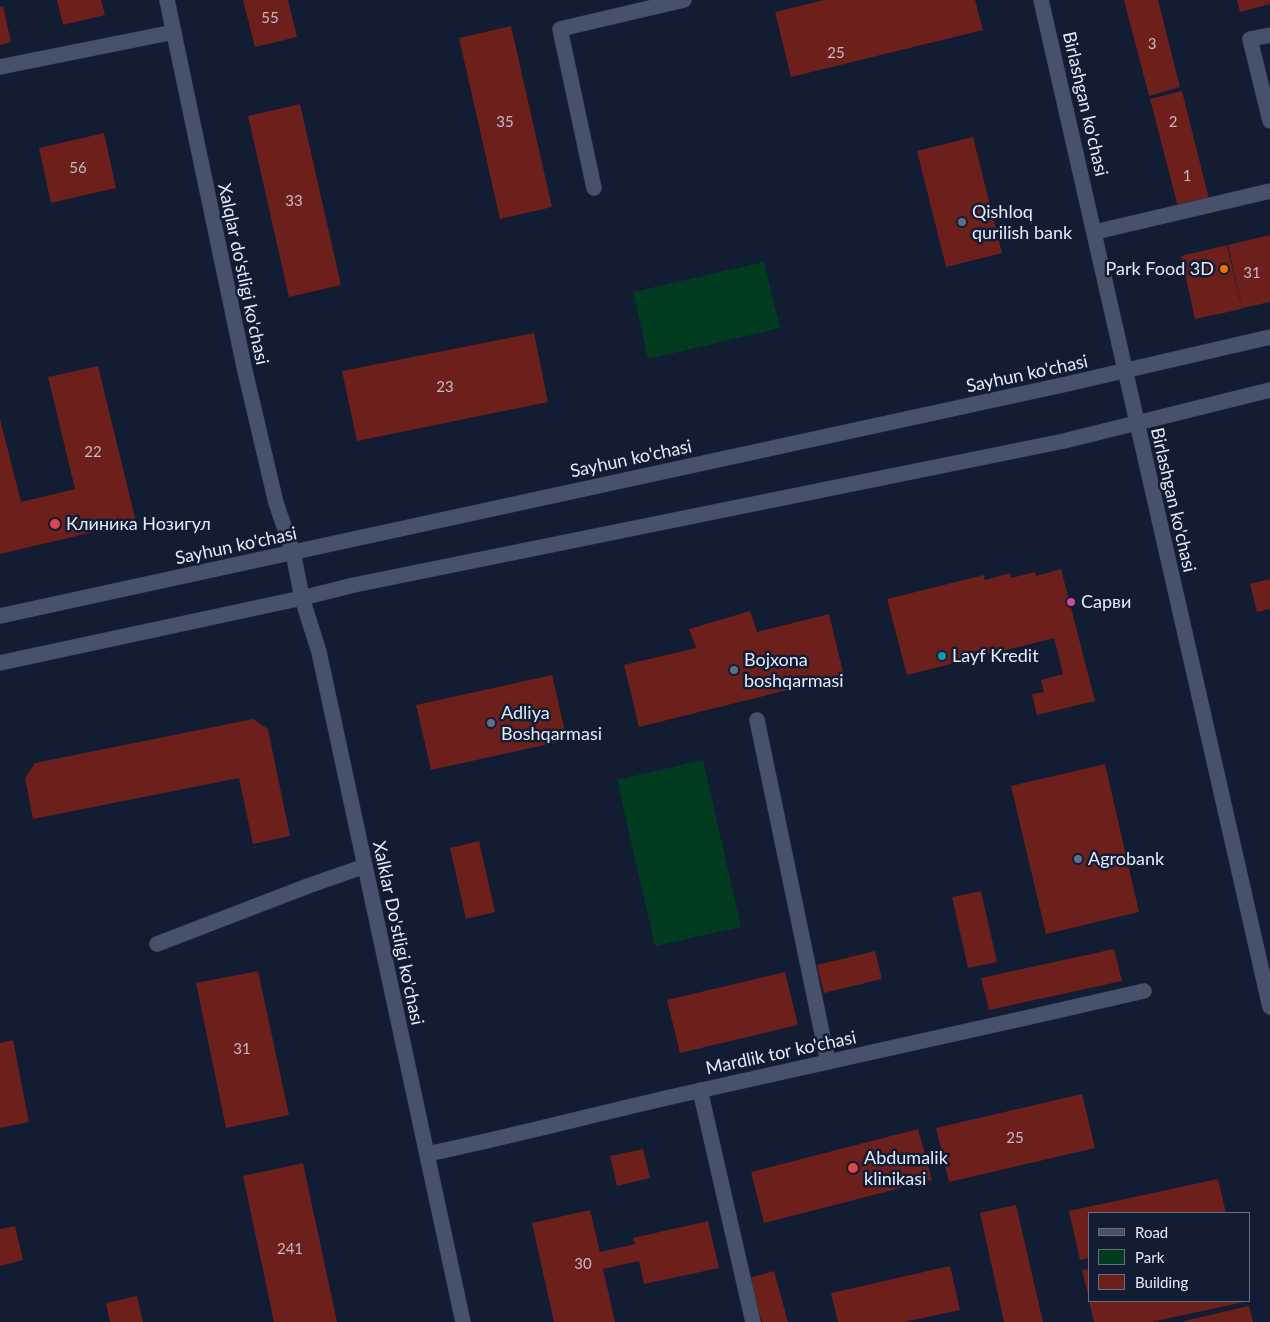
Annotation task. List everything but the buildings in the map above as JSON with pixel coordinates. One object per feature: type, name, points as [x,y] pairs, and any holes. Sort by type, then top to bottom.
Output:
[{"type":"street","name":"Xalqlar do'stligi ko'chasi","points":[[167,0],[245,372],[276,503],[293,552]]},
{"type":"street","points":[[594,188],[560,29],[684,0]]},
{"type":"street","name":"Birlashgan ko'chasi","points":[[1041,0],[1270,1007]]},
{"type":"street","points":[[0,67],[174,32]]},
{"type":"street","points":[[1270,35],[1250,39],[1270,121]]},
{"type":"street","points":[[1095,232],[1270,191]]},
{"type":"street","name":"Sayhun ko'chasi","points":[[0,616],[1125,372],[1270,337]]},
{"type":"street","points":[[0,663],[302,598],[354,585],[1064,441],[1270,390]]},
{"type":"street","name":"Xalklar Do'stligi ko'chasi","points":[[293,552],[302,598],[319,652],[463,1322]]},
{"type":"street","points":[[757,720],[828,1062]]},
{"type":"street","points":[[157,944],[365,866]]},
{"type":"street","name":"Mardlik tor ko'chasi","points":[[427,1154],[492,1141],[700,1090],[1144,991]]},
{"type":"street","points":[[700,1090],[753,1322]]},
{"type":"green space","points":[[764,262],[780,328],[648,359],[633,292]]},
{"type":"green space","points":[[703,760],[741,927],[655,946],[617,780]]},
{"type":"place","name":"Qishloq qurilish bank","points":[[962,222]]},
{"type":"place","name":"Park Food 3D","points":[[1224,269]]},
{"type":"place","name":"Клиника Нозигул","points":[[55,524]]},
{"type":"place","name":"Сарви","points":[[1071,602]]},
{"type":"place","name":"Layf Kredit","points":[[942,656]]},
{"type":"place","name":"Bojxona boshqarmasi","points":[[734,670]]},
{"type":"place","name":"Adliya Boshqarmasi","points":[[491,723]]},
{"type":"place","name":"Agrobank","points":[[1078,859]]},
{"type":"place","name":"Abdumalik klinikasi","points":[[853,1168]]}]
